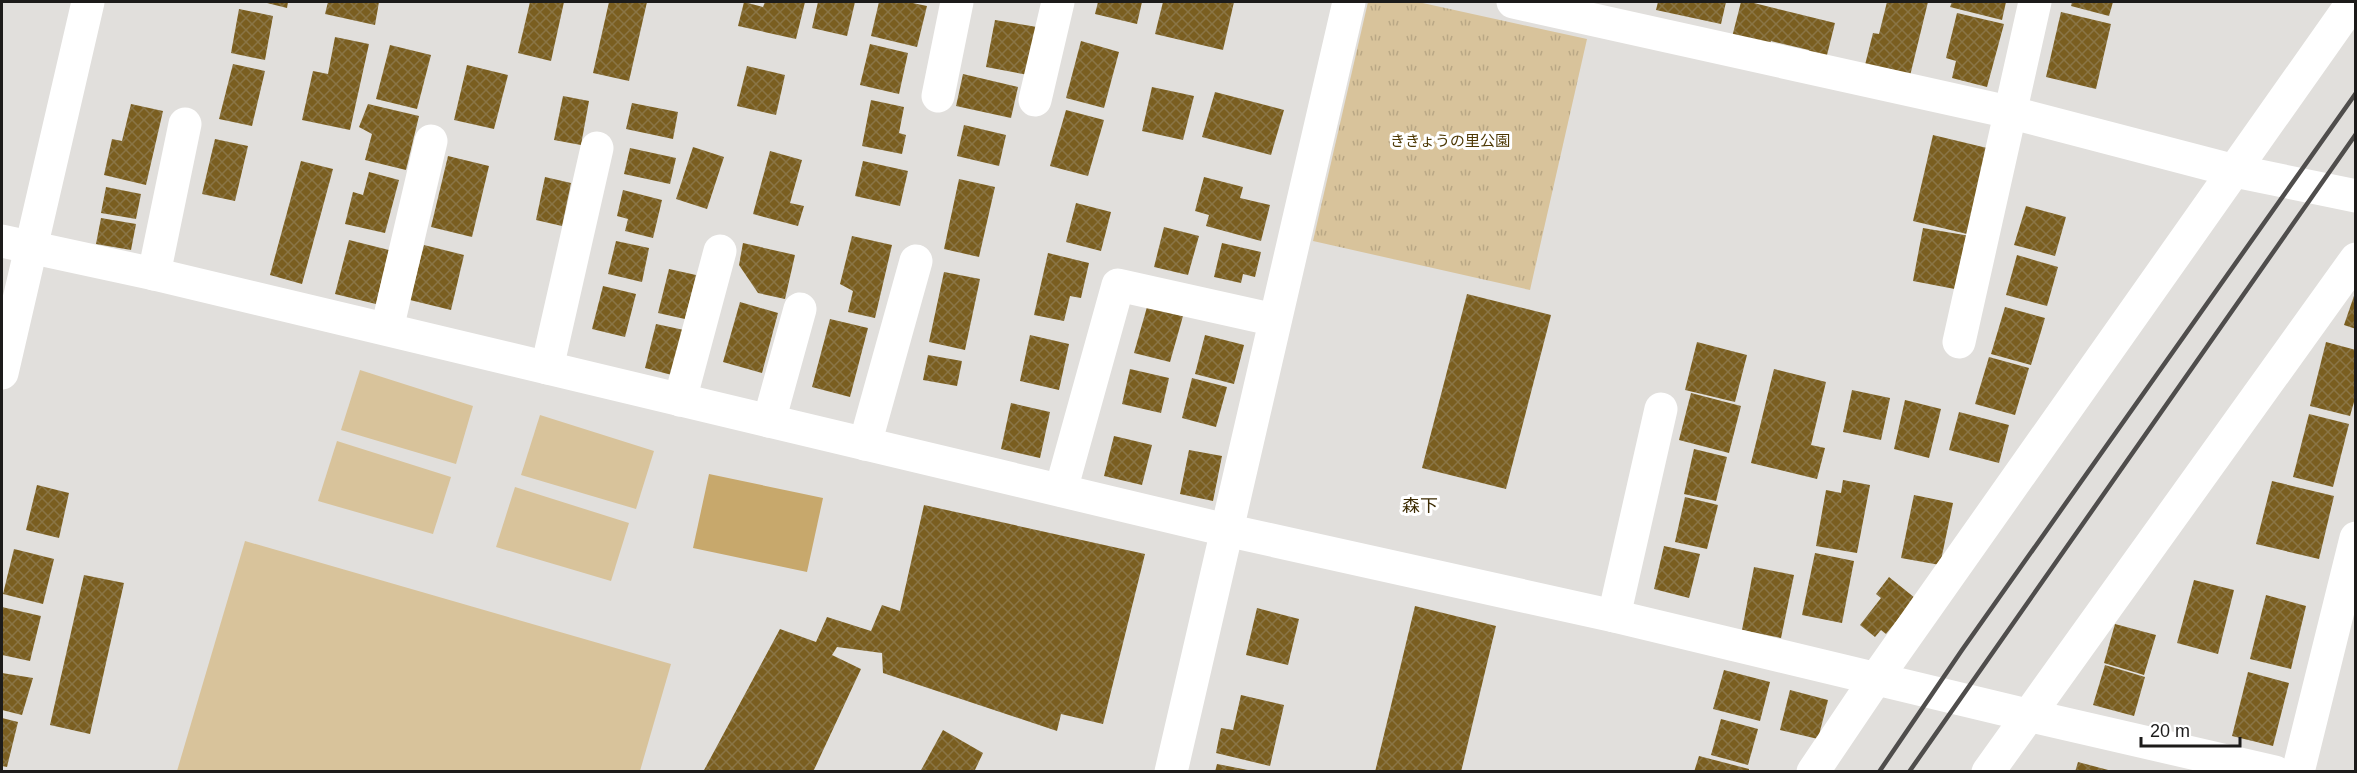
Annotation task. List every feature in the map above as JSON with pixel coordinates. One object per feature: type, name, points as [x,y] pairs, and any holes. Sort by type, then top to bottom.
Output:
[{"type":"street","points":[[2,373],[16,244],[88,2]]},
{"type":"street","points":[[938,96],[957,2]]},
{"type":"street","points":[[1035,100],[1058,2]]},
{"type":"street","points":[[1171,771],[1349,2]]},
{"type":"street","points":[[1513,2],[2009,112],[2235,171],[2355,196]]},
{"type":"street","points":[[1959,342],[2035,2]]},
{"type":"street","points":[[1813,771],[2353,2]]},
{"type":"street","points":[[154,274],[185,124]]},
{"type":"street","points":[[387,329],[431,141]]},
{"type":"street","points":[[547,368],[597,148]]},
{"type":"street","points":[[16,244],[387,329],[1226,530],[1614,616],[1875,680],[2275,771]]},
{"type":"street","points":[[680,400],[720,251]]},
{"type":"street","points":[[1988,771],[2355,259]]},
{"type":"street","points":[[865,444],[916,261]]},
{"type":"street","points":[[1061,490],[1118,285],[1275,320]]},
{"type":"street","points":[[769,421],[800,309]]},
{"type":"street","points":[[1614,616],[1661,409]]},
{"type":"street","points":[[2298,771],[2344,623],[2355,538]]},
{"type":"green space","name":"ききょうの里公園","points":[[1368,2],[1418,2],[1587,39],[1530,290],[1313,241]]},
{"type":"green space","points":[[360,370],[473,406],[456,464],[341,430]]},
{"type":"green space","points":[[540,415],[654,451],[636,509],[521,475]]},
{"type":"green space","points":[[337,441],[451,477],[433,534],[318,501]]},
{"type":"green space","points":[[515,487],[629,523],[611,581],[496,547]]},
{"type":"green space","points":[[245,541],[671,664],[640,771],[177,771]]},
{"type":"shaded area","points":[[709,474],[823,498],[807,572],[693,548]]},
{"type":"building","points":[[263,2],[288,2],[287,8]]},
{"type":"building","points":[[328,2],[379,2],[375,25],[325,14]]},
{"type":"building","points":[[530,2],[564,2],[551,61],[518,53]]},
{"type":"building","points":[[609,2],[647,2],[629,81],[593,73]]},
{"type":"building","points":[[744,2],[763,7],[765,2],[805,2],[796,39],[738,26]]},
{"type":"building","points":[[818,2],[855,2],[847,36],[812,28]]},
{"type":"building","points":[[879,2],[908,2],[927,6],[917,47],[871,36]]},
{"type":"building","points":[[1098,2],[1142,2],[1137,24],[1095,14]]},
{"type":"building","points":[[1163,2],[1234,2],[1223,50],[1155,34]]},
{"type":"building","points":[[1658,2],[1726,2],[1721,24],[1656,10]]},
{"type":"building","points":[[1741,2],[1750,2],[1835,23],[1825,63],[1806,58],[1809,50],[1771,41],[1768,50],[1731,41]]},
{"type":"building","points":[[1887,2],[1928,2],[1909,80],[1864,69],[1873,33],[1879,34]]},
{"type":"building","points":[[1952,2],[2006,2],[2002,20],[1950,7]]},
{"type":"building","points":[[2072,2],[2113,2],[2109,16],[2071,6]]},
{"type":"building","points":[[239,9],[273,16],[265,60],[231,53]]},
{"type":"building","points":[[2061,12],[2111,24],[2096,89],[2046,77]]},
{"type":"building","points":[[1957,13],[2004,24],[1987,87],[1952,78],[1956,61],[1946,58]]},
{"type":"building","points":[[995,20],[1037,27],[1028,75],[986,67]]},
{"type":"building","points":[[335,37],[369,44],[350,130],[302,120],[313,71],[328,74]]},
{"type":"building","points":[[1081,41],[1119,52],[1104,108],[1066,98]]},
{"type":"building","points":[[870,44],[908,53],[899,94],[860,85]]},
{"type":"building","points":[[390,45],[431,55],[417,109],[376,99]]},
{"type":"building","points":[[233,64],[265,71],[252,126],[219,119]]},
{"type":"building","points":[[467,65],[508,75],[494,129],[454,120]]},
{"type":"building","points":[[747,66],[785,75],[776,115],[737,106]]},
{"type":"building","points":[[963,74],[1018,87],[1011,118],[956,106]]},
{"type":"building","points":[[1152,87],[1194,96],[1183,140],[1142,131]]},
{"type":"building","points":[[1215,92],[1284,110],[1271,155],[1202,137]]},
{"type":"building","points":[[563,96],[589,101],[581,145],[554,140]]},
{"type":"building","points":[[871,100],[904,107],[899,133],[906,135],[902,154],[862,146]]},
{"type":"building","points":[[632,103],[678,112],[673,139],[626,129]]},
{"type":"building","points":[[131,104],[163,111],[146,185],[104,175],[112,139],[122,141]]},
{"type":"building","points":[[368,104],[419,116],[406,170],[365,160],[372,134],[359,127]]},
{"type":"building","points":[[1066,110],[1104,120],[1088,176],[1050,166]]},
{"type":"building","points":[[964,125],[1006,135],[999,166],[957,156]]},
{"type":"building","points":[[1933,135],[1987,148],[1967,234],[1913,221]]},
{"type":"building","points":[[215,139],[248,146],[235,201],[202,194]]},
{"type":"building","points":[[693,147],[724,157],[707,209],[676,199]]},
{"type":"building","points":[[630,148],[676,158],[670,184],[624,174]]},
{"type":"building","points":[[770,151],[802,160],[790,203],[804,206],[798,226],[753,214]]},
{"type":"building","points":[[448,156],[489,166],[472,237],[431,227]]},
{"type":"building","points":[[301,161],[333,169],[302,284],[270,275]]},
{"type":"building","points":[[863,161],[908,171],[900,206],[855,196]]},
{"type":"building","points":[[369,172],[399,180],[385,233],[345,224],[353,192],[363,195]]},
{"type":"building","points":[[545,177],[571,183],[562,226],[536,220]]},
{"type":"building","points":[[1204,177],[1243,187],[1240,198],[1270,205],[1261,241],[1206,226],[1209,215],[1195,211]]},
{"type":"building","points":[[959,179],[995,187],[979,257],[944,249]]},
{"type":"building","points":[[106,187],[141,194],[136,219],[101,213]]},
{"type":"building","points":[[623,190],[662,200],[653,238],[625,231],[628,219],[617,216]]},
{"type":"building","points":[[1076,203],[1111,212],[1101,251],[1066,242]]},
{"type":"building","points":[[2026,206],[2066,217],[2055,256],[2014,245]]},
{"type":"building","points":[[101,218],[136,224],[131,250],[96,244]]},
{"type":"building","points":[[1164,227],[1199,236],[1188,275],[1154,267]]},
{"type":"building","points":[[1923,228],[1970,236],[1960,290],[1913,281]]},
{"type":"building","points":[[852,236],[892,245],[875,318],[848,312],[853,291],[840,284]]},
{"type":"building","points":[[349,240],[389,250],[376,304],[335,294]]},
{"type":"building","points":[[616,241],[649,248],[642,282],[608,274]]},
{"type":"building","points":[[743,243],[795,255],[785,299],[758,293],[739,265]]},
{"type":"building","points":[[1222,243],[1261,252],[1255,277],[1243,274],[1241,283],[1214,277]]},
{"type":"building","points":[[424,245],[464,255],[451,310],[410,300]]},
{"type":"building","points":[[1048,253],[1089,263],[1081,298],[1070,296],[1064,321],[1034,315]]},
{"type":"building","points":[[2017,255],[2058,267],[2047,306],[2006,295]]},
{"type":"building","points":[[669,269],[696,275],[685,319],[658,313]]},
{"type":"building","points":[[944,272],[980,279],[965,350],[929,342]]},
{"type":"building","points":[[603,286],[636,294],[625,337],[592,329]]},
{"type":"building","points":[[2356,290],[2356,329],[2344,325]]},
{"type":"building","points":[[1467,294],[1551,315],[1506,489],[1422,468]]},
{"type":"building","points":[[740,302],[778,313],[762,373],[723,362]]},
{"type":"building","points":[[1147,307],[1183,316],[1170,362],[1134,353]]},
{"type":"building","points":[[2005,307],[2045,318],[2031,365],[1991,354]]},
{"type":"building","points":[[830,319],[868,328],[850,397],[812,387]]},
{"type":"building","points":[[656,324],[684,330],[672,375],[645,368]]},
{"type":"building","points":[[1030,335],[1069,344],[1059,390],[1020,381]]},
{"type":"building","points":[[1205,335],[1244,345],[1234,384],[1195,374]]},
{"type":"building","points":[[1697,342],[1747,355],[1735,402],[1685,390]]},
{"type":"building","points":[[2326,342],[2356,350],[2356,395],[2350,416],[2310,406]]},
{"type":"building","points":[[928,355],[962,361],[957,386],[923,380]]},
{"type":"building","points":[[1989,357],[2029,368],[2015,415],[1975,404]]},
{"type":"building","points":[[1130,369],[1169,378],[1161,413],[1122,404]]},
{"type":"building","points":[[1774,369],[1826,382],[1811,445],[1825,448],[1817,479],[1751,463]]},
{"type":"building","points":[[1192,378],[1227,387],[1216,427],[1182,418]]},
{"type":"building","points":[[1852,390],[1890,398],[1881,440],[1843,432]]},
{"type":"building","points":[[1691,393],[1741,406],[1729,453],[1679,440]]},
{"type":"building","points":[[1905,400],[1941,409],[1929,458],[1894,449]]},
{"type":"building","points":[[1011,403],[1050,412],[1040,458],[1001,449]]},
{"type":"building","points":[[1959,412],[2009,425],[1999,463],[1949,450]]},
{"type":"building","points":[[2309,414],[2349,424],[2333,487],[2293,477]]},
{"type":"building","points":[[1114,436],[1152,445],[1142,485],[1104,476]]},
{"type":"building","points":[[1694,449],[1727,457],[1716,501],[1684,494]]},
{"type":"building","points":[[1189,450],[1222,456],[1213,501],[1180,494]]},
{"type":"building","points":[[1843,480],[1870,485],[1857,553],[1816,546],[1826,490],[1841,493]]},
{"type":"building","points":[[2272,481],[2334,496],[2319,559],[2256,544]]},
{"type":"building","points":[[37,485],[69,493],[59,538],[26,530]]},
{"type":"building","points":[[1914,495],[1953,503],[1940,565],[1901,558]]},
{"type":"building","points":[[1685,497],[1718,505],[1707,549],[1675,542]]},
{"type":"building","points":[[924,505],[1145,554],[1103,724],[1061,714],[1057,731],[883,673],[882,653],[837,647],[832,655],[861,669],[813,772],[703,772],[780,629],[816,642],[827,617],[871,631],[882,605],[900,611]]},
{"type":"building","points":[[1664,546],[1700,554],[1689,598],[1654,589]]},
{"type":"building","points":[[14,549],[54,559],[43,604],[3,594]]},
{"type":"building","points":[[1815,553],[1854,561],[1842,623],[1802,615]]},
{"type":"building","points":[[1754,567],[1794,575],[1781,638],[1742,630]]},
{"type":"building","points":[[84,575],[124,583],[90,734],[50,725]]},
{"type":"building","points":[[1889,577],[1915,598],[1886,634],[1881,630],[1875,637],[1860,625],[1881,598],[1876,594]]},
{"type":"building","points":[[2194,580],[2234,590],[2218,654],[2177,643]]},
{"type":"building","points":[[2266,595],[2306,606],[2291,669],[2250,659]]},
{"type":"building","points":[[1415,606],[1496,626],[1461,772],[1375,772]]},
{"type":"building","points":[[2,607],[41,616],[30,661],[2,655]]},
{"type":"building","points":[[1257,608],[1299,619],[1288,665],[1246,655]]},
{"type":"building","points":[[2115,624],[2156,635],[2144,675],[2104,663]]},
{"type":"building","points":[[2105,665],[2145,677],[2134,716],[2093,705]]},
{"type":"building","points":[[1724,670],[1770,682],[1760,721],[1713,709]]},
{"type":"building","points":[[2248,672],[2289,683],[2273,746],[2232,736]]},
{"type":"building","points":[[2,673],[33,678],[22,715],[2,710]]},
{"type":"building","points":[[1790,690],[1828,700],[1818,739],[1780,730]]},
{"type":"building","points":[[1241,695],[1284,705],[1270,766],[1216,753],[1221,728],[1233,730]]},
{"type":"building","points":[[2,718],[18,722],[7,767],[2,766]]},
{"type":"building","points":[[1721,719],[1758,729],[1748,765],[1711,755]]},
{"type":"building","points":[[943,730],[983,753],[974,772],[920,772]]},
{"type":"building","points":[[1699,756],[1749,769],[1749,772],[1694,772]]},
{"type":"building","points":[[2078,762],[2112,771],[2112,772],[2075,772]]},
{"type":"building","points":[[1217,764],[1248,770],[1248,772],[1215,772]]},
{"type":"railway","points":[[1879,772],[1962,650],[2356,93]]},
{"type":"railway","points":[[1909,772],[2356,134]]},
{"type":"district","name":"森下","points":[[1420,506]]}]
